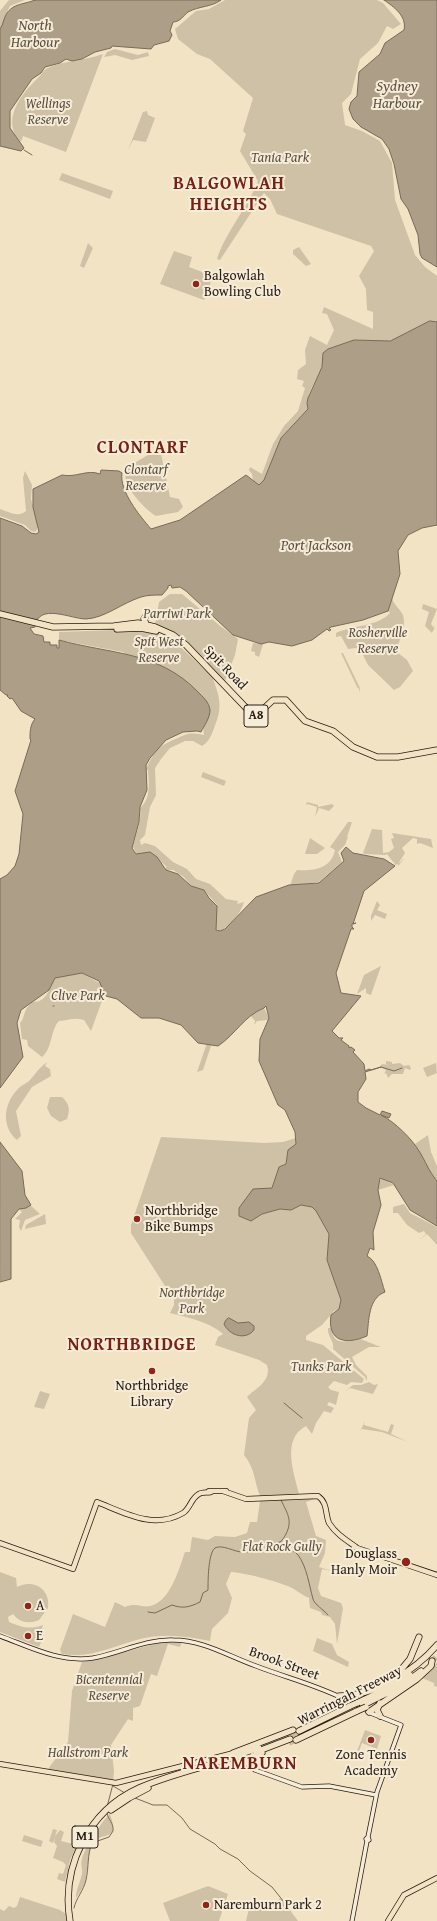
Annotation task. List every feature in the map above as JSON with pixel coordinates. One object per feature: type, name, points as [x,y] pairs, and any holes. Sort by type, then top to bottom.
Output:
[{"type":"highway","points":[[146,624],[144,619],[148,614]]},
{"type":"highway","name":"Spit Road","points":[[0,615],[56,630],[139,628],[155,630],[167,635],[183,645],[251,716],[262,714],[273,704],[281,702],[290,706],[297,717],[304,723],[334,735],[352,749],[373,758],[390,761],[437,752]]},
{"type":"highway","name":"Spit Road","points":[[38,625],[66,627],[146,624],[168,633],[186,645],[251,713],[259,713],[275,700],[284,699],[290,702],[300,717],[305,721],[333,731],[353,747],[371,756],[388,758],[437,752]]},
{"type":"highway","points":[[388,1682],[406,1666],[414,1652],[419,1637]]},
{"type":"highway","points":[[339,1696],[351,1696],[388,1682],[415,1667],[437,1645]]},
{"type":"highway","name":"Warringah Freeway","points":[[364,1707],[423,1664],[437,1648]]},
{"type":"highway","name":"Warringah Freeway","points":[[294,1735],[325,1718],[353,1707],[364,1707],[379,1700],[407,1682],[432,1661]]},
{"type":"highway","points":[[364,1707],[353,1707],[352,1698],[367,1690]]},
{"type":"highway","points":[[379,1700],[377,1710],[380,1716]]},
{"type":"highway","name":"Warringah Freeway","points":[[237,1757],[294,1735],[353,1707]]},
{"type":"highway","points":[[237,1757],[253,1756],[294,1735]]},
{"type":"highway","points":[[237,1757],[294,1735]]},
{"type":"highway","points":[[252,1768],[250,1761],[253,1756]]},
{"type":"highway","name":"M1","points":[[71,1920],[68,1896],[70,1875],[81,1844],[93,1825],[115,1803],[128,1794],[149,1786],[237,1757]]},
{"type":"main road","points":[[0,1543],[73,1569],[97,1502],[150,1521],[162,1521],[178,1515],[186,1508],[195,1494],[203,1491],[225,1492],[251,1498],[304,1496],[312,1494],[318,1496],[324,1502],[332,1526],[337,1532]]},
{"type":"main road","points":[[324,1502],[326,1518],[345,1542],[437,1577]]},
{"type":"main road","name":"Brook Street","points":[[0,1636],[42,1652],[59,1657],[77,1659],[87,1658],[149,1642],[162,1640],[185,1640],[212,1648],[245,1662],[339,1696],[353,1707]]},
{"type":"main road","points":[[352,1921],[376,1795],[400,1724],[380,1716],[364,1707]]},
{"type":"main road","points":[[0,1764],[114,1783],[237,1757],[252,1768],[263,1773],[306,1788],[326,1786],[376,1795]]},
{"type":"main road","points":[[389,1921],[404,1895],[437,1878]]},
{"type":"main road","points":[[389,1921],[402,1902],[409,1895],[437,1881]]},
{"type":"green space","points":[[9,0],[25,0],[10,6],[4,23],[0,29],[0,11]]},
{"type":"green space","name":"Tania Park","points":[[225,0],[377,0],[383,3],[401,24],[393,29],[387,26],[378,43],[360,59],[351,94],[342,103],[345,125],[362,131],[380,141],[392,163],[395,200],[415,255],[425,267],[437,276],[437,323],[390,341],[354,340],[323,353],[322,366],[308,398],[308,409],[281,438],[264,480],[259,485],[253,480],[252,474],[249,470],[250,467],[262,474],[273,444],[284,426],[298,411],[305,388],[302,386],[304,381],[297,379],[298,370],[306,364],[305,350],[310,336],[327,345],[334,330],[327,314],[322,313],[324,307],[373,329],[373,312],[367,310],[366,289],[359,276],[374,251],[371,246],[277,214],[270,199],[264,193],[220,260],[217,259],[226,239],[258,181],[240,151],[246,134],[243,131],[253,98],[210,59],[197,54],[178,39],[175,29],[196,11],[209,9]]},
{"type":"green space","points":[[115,49],[138,55],[148,52],[149,56],[132,60],[115,55],[104,57],[107,52]]},
{"type":"green space","name":"Wellings Reserve","points":[[103,54],[66,152],[23,136],[21,142],[15,134],[12,125],[15,108],[25,92],[44,71],[53,66]]},
{"type":"green space","points":[[147,111],[148,115],[155,118],[146,142],[133,140],[128,150],[143,112]]},
{"type":"green space","points":[[62,173],[113,191],[110,199],[59,180]]},
{"type":"green space","points":[[88,243],[93,248],[84,268],[80,266]]},
{"type":"green space","points":[[299,247],[311,264],[306,266],[293,254],[293,250]]},
{"type":"green space","points":[[174,251],[192,257],[189,267],[213,276],[204,300],[160,284]]},
{"type":"green space","name":"Clontarf Reserve","points":[[159,444],[170,497],[179,499],[183,507],[178,512],[156,516],[134,495],[126,481],[126,468],[153,452]]},
{"type":"green space","points":[[25,471],[32,485],[31,499],[37,519],[37,530],[35,532],[31,531],[25,525],[0,516],[0,509],[17,514],[26,511],[23,478]]},
{"type":"green space","name":"Parriwi Park","points":[[170,594],[182,594],[238,639],[235,655],[225,681],[199,655],[155,625],[159,602]]},
{"type":"green space","name":"Rosherville Reserve","points":[[392,597],[403,615],[404,620],[397,652],[407,660],[413,671],[400,687],[394,690],[368,665],[360,649],[348,649],[341,636],[336,637],[336,633],[343,630],[372,623],[385,618],[390,613],[388,611]]},
{"type":"green space","points":[[423,604],[437,609],[431,624],[434,628],[436,625],[432,633],[425,626],[429,612],[422,609]]},
{"type":"green space","name":"Spit West Reserve","points":[[144,630],[157,633],[178,645],[209,673],[215,685],[219,700],[219,715],[211,735],[208,741],[202,746],[193,741],[185,741],[170,748],[161,759],[155,768],[156,795],[150,807],[145,835],[140,840],[141,845],[145,843],[155,846],[173,862],[187,869],[196,879],[210,884],[226,899],[238,901],[237,904],[244,902],[235,919],[220,931],[215,928],[217,905],[204,890],[191,886],[184,877],[173,870],[166,870],[166,866],[150,853],[137,854],[133,847],[139,823],[140,808],[148,796],[149,781],[148,770],[146,769],[151,759],[159,748],[168,742],[187,734],[204,735],[203,726],[123,652],[59,640],[59,632]]},
{"type":"green space","points":[[253,643],[263,644],[259,657],[255,655],[255,652],[251,651]]},
{"type":"green space","points":[[341,653],[343,653],[360,688],[359,693],[359,687],[358,689]]},
{"type":"green space","points":[[203,772],[226,781],[224,786],[201,777]]},
{"type":"green space","points":[[307,802],[318,805],[318,807],[332,804],[334,806],[329,811],[319,808],[315,817],[317,807],[308,804],[306,805]]},
{"type":"green space","points":[[348,822],[352,822],[348,837],[345,845],[338,852],[342,862],[319,882],[290,886],[297,870],[321,868],[330,861],[335,850],[330,847]]},
{"type":"green space","points":[[372,829],[382,830],[383,853],[389,852],[394,848],[391,839],[394,838],[392,833],[431,839],[433,848],[420,843],[417,844],[417,839],[413,838],[402,848],[405,853],[398,864],[395,865],[395,862],[393,862],[387,854],[363,853]]},
{"type":"green space","points":[[310,838],[325,848],[317,854],[305,854]]},
{"type":"green space","points":[[377,901],[380,905],[377,910],[387,914],[385,919],[375,915],[371,921],[371,916]]},
{"type":"green space","points":[[381,966],[371,995],[366,993],[366,988],[357,994],[364,975]]},
{"type":"green space","name":"Clive Park","points":[[82,973],[101,984],[103,998],[91,1031],[84,1020],[74,1019],[59,1021],[54,1029],[48,1049],[42,1057],[28,1046],[27,1040],[22,1039],[20,1023],[27,1008],[33,1002],[42,1000],[45,997],[54,978]]},
{"type":"green space","points":[[264,1008],[269,1018],[268,1020],[257,1021],[254,1025],[255,1021],[250,1015]]},
{"type":"green space","points":[[207,1043],[212,1043],[203,1070],[197,1072]]},
{"type":"green space","points":[[386,1061],[392,1062],[392,1064],[400,1063],[404,1066],[409,1065],[411,1068],[410,1070],[405,1068],[403,1074],[392,1074],[388,1078],[386,1073],[384,1074],[386,1070],[380,1067],[382,1064],[390,1065],[386,1064]]},
{"type":"green space","points":[[47,1062],[45,1066],[50,1069],[51,1076],[32,1087],[16,1111],[21,1136],[17,1140],[8,1128],[6,1121],[6,1114],[10,1099],[20,1087],[30,1080]]},
{"type":"green space","points":[[436,1063],[437,1073],[427,1077],[423,1068]]},
{"type":"green space","points":[[50,1097],[62,1097],[67,1102],[69,1113],[67,1119],[60,1122],[51,1116],[47,1108]]},
{"type":"green space","points":[[428,1135],[431,1152],[437,1166],[437,1181],[428,1170],[415,1144]]},
{"type":"green space","points":[[161,1137],[264,1143],[283,1142],[296,1138],[296,1144],[288,1150],[286,1164],[279,1167],[272,1188],[251,1221],[262,1214],[280,1209],[291,1210],[301,1205],[312,1207],[316,1211],[329,1234],[327,1260],[341,1300],[339,1309],[334,1311],[322,1325],[306,1336],[306,1340],[323,1345],[364,1379],[362,1383],[351,1382],[347,1385],[334,1381],[328,1387],[331,1390],[339,1392],[336,1405],[329,1402],[327,1405],[334,1408],[331,1413],[324,1411],[316,1423],[312,1434],[306,1426],[298,1432],[291,1448],[291,1457],[299,1494],[284,1495],[284,1500],[315,1499],[306,1502],[316,1536],[326,1540],[325,1553],[319,1567],[332,1571],[322,1569],[318,1588],[321,1596],[341,1603],[343,1608],[337,1644],[335,1624],[330,1617],[322,1615],[321,1612],[310,1608],[309,1598],[290,1587],[277,1582],[231,1572],[226,1584],[232,1598],[228,1613],[212,1629],[210,1641],[184,1637],[158,1636],[140,1639],[102,1651],[83,1655],[62,1654],[60,1650],[73,1614],[105,1627],[115,1602],[125,1607],[133,1605],[150,1606],[157,1603],[163,1598],[173,1584],[185,1552],[190,1552],[192,1537],[208,1540],[215,1536],[235,1537],[247,1533],[250,1522],[257,1522],[260,1501],[273,1500],[271,1496],[260,1496],[252,1470],[244,1455],[249,1418],[256,1410],[247,1397],[265,1380],[268,1371],[267,1365],[259,1360],[215,1345],[218,1337],[223,1334],[211,1326],[198,1320],[170,1313],[174,1305],[174,1300],[131,1233],[131,1225]]},
{"type":"green space","points":[[381,1178],[394,1185],[378,1190]]},
{"type":"green space","points":[[404,1204],[410,1213],[437,1227],[437,1245],[427,1234],[419,1240],[426,1234],[424,1231],[419,1233],[407,1225],[398,1213],[393,1213],[393,1207]]},
{"type":"green space","points":[[30,1205],[40,1214],[25,1220],[21,1231],[19,1227],[20,1220],[15,1219],[22,1212],[19,1209]]},
{"type":"green space","points":[[45,1214],[46,1224],[25,1229],[26,1225]]},
{"type":"green space","points":[[328,1328],[331,1328],[335,1339],[339,1341],[359,1339],[381,1347],[369,1347],[352,1357],[356,1365],[367,1376],[367,1381],[365,1377],[333,1349],[333,1344],[328,1331]]},
{"type":"green space","points":[[369,1382],[374,1385],[378,1384],[373,1394],[350,1388],[344,1392],[353,1385],[361,1385]]},
{"type":"green space","points":[[40,1391],[50,1394],[44,1409],[34,1407]]},
{"type":"green space","points":[[365,1421],[364,1425],[388,1432],[391,1424],[394,1425],[391,1434],[408,1442],[382,1432],[362,1429],[360,1432]]},
{"type":"green space","points":[[0,1572],[16,1578],[17,1587],[29,1584],[35,1585],[40,1587],[47,1596],[48,1608],[39,1620],[25,1622],[13,1614],[8,1617],[9,1622],[30,1628],[43,1625],[40,1634],[44,1635],[39,1647],[0,1632]]},
{"type":"green space","points":[[317,1638],[332,1644],[337,1655],[349,1662],[348,1667],[313,1651]]},
{"type":"green space","name":"Bicentennial Reserve","points":[[167,1641],[182,1642],[180,1647],[168,1644],[157,1676],[151,1674],[140,1706],[133,1708],[133,1721],[128,1719],[111,1745],[114,1771],[113,1780],[48,1769],[68,1742],[72,1691],[82,1662]]},
{"type":"green space","points":[[437,1663],[437,1687],[434,1686],[434,1683],[422,1678]]},
{"type":"green space","name":"Zone Tennis Academy","points":[[365,1730],[381,1736],[377,1749],[362,1743],[358,1754],[356,1754]]},
{"type":"green space","points":[[110,1814],[113,1823],[112,1832],[96,1839],[91,1843],[85,1884],[76,1898],[77,1889],[82,1874],[81,1861],[83,1854],[99,1828]]},
{"type":"green space","points":[[53,1829],[57,1830],[55,1836],[60,1830],[64,1832],[61,1841],[77,1845],[70,1860],[65,1882],[57,1879],[59,1873],[63,1874],[66,1865],[63,1862],[53,1858],[57,1846],[54,1842],[55,1837],[53,1843],[49,1841]]},
{"type":"green space","points":[[24,1835],[43,1841],[41,1847],[22,1841]]},
{"type":"green space","points":[[208,1886],[228,1894],[219,1921],[170,1921],[163,1903]]},
{"type":"green space","points":[[20,1897],[60,1910],[66,1914],[67,1921],[0,1921],[0,1909],[4,1911],[9,1906],[14,1908],[17,1906]]},
{"type":"green space","points":[[281,1898],[298,1921],[246,1921],[250,1904],[265,1909]]},
{"type":"water","name":"North Harbour","points":[[35,0],[221,0],[214,4],[192,10],[180,20],[173,22],[170,31],[172,35],[169,41],[154,45],[151,49],[112,46],[111,48],[95,52],[82,59],[72,61],[66,59],[60,63],[45,67],[41,73],[32,79],[10,111],[10,128],[24,148],[21,151],[0,146],[0,29],[5,17],[11,9],[18,5]]},
{"type":"water","name":"Sydney Harbour","points":[[384,0],[437,0],[437,267],[422,258],[420,254],[418,235],[408,209],[401,199],[394,164],[389,149],[382,139],[361,127],[353,119],[349,109],[351,102],[357,96],[359,72],[380,54],[385,43],[404,30],[404,20],[402,16],[396,9]]},
{"type":"water","name":"Port Jackson","points":[[430,321],[437,322],[437,525],[422,528],[408,535],[398,551],[400,574],[388,611],[363,620],[331,627],[329,628],[331,630],[329,631],[327,629],[312,640],[292,646],[269,642],[261,644],[233,635],[186,591],[180,587],[172,588],[171,585],[168,586],[162,595],[148,595],[141,597],[93,618],[86,619],[48,613],[37,619],[35,627],[30,628],[34,634],[43,636],[44,642],[50,642],[50,645],[57,645],[57,648],[59,648],[59,640],[150,661],[183,679],[207,702],[210,713],[201,732],[183,732],[166,740],[150,758],[146,765],[147,790],[140,807],[139,822],[132,848],[136,854],[150,852],[157,857],[166,870],[178,874],[191,886],[204,890],[217,906],[216,930],[220,931],[225,929],[256,897],[289,885],[319,883],[344,861],[341,853],[346,847],[353,853],[384,859],[395,866],[364,891],[352,927],[354,929],[351,929],[336,973],[341,993],[361,996],[332,1031],[339,1038],[343,1038],[341,1040],[349,1046],[349,1048],[351,1047],[355,1050],[353,1052],[364,1064],[365,1071],[381,1067],[365,1072],[366,1079],[358,1092],[358,1102],[380,1115],[382,1111],[391,1114],[389,1118],[381,1115],[403,1131],[419,1151],[437,1181],[437,1226],[410,1210],[393,1183],[380,1178],[378,1190],[381,1205],[373,1232],[374,1250],[370,1248],[367,1256],[374,1262],[385,1292],[375,1299],[372,1305],[367,1336],[359,1339],[345,1340],[335,1336],[332,1331],[331,1315],[339,1309],[341,1300],[327,1260],[329,1234],[316,1211],[312,1207],[301,1205],[291,1210],[280,1209],[262,1214],[251,1221],[239,1216],[239,1208],[253,1189],[272,1188],[279,1167],[286,1164],[288,1150],[296,1144],[295,1132],[285,1110],[278,1105],[259,1061],[260,1039],[269,1018],[266,1006],[245,1020],[218,1046],[198,1043],[181,1025],[159,1018],[141,1018],[117,999],[106,996],[99,981],[82,973],[55,978],[49,990],[21,1010],[17,1023],[23,1057],[0,1088],[0,879],[7,875],[15,866],[19,854],[23,814],[15,791],[31,740],[31,729],[35,719],[21,711],[12,698],[10,699],[7,696],[8,695],[0,690],[0,518],[22,526],[31,533],[36,534],[39,532],[33,507],[33,489],[62,475],[67,476],[91,472],[100,474],[101,470],[119,471],[122,473],[124,488],[131,503],[151,529],[180,520],[246,475],[259,485],[264,480],[281,438],[308,409],[308,398],[322,367],[323,353],[328,349],[354,340],[390,341]]},
{"type":"water","points":[[0,1142],[22,1171],[25,1195],[31,1205],[26,1208],[19,1209],[11,1219],[11,1279],[0,1282]]},
{"type":"water","points":[[229,1318],[238,1323],[249,1322],[254,1326],[254,1330],[242,1336],[233,1334],[224,1324]]},
{"type":"waterway","points":[[24,150],[32,155]]},
{"type":"waterway","points":[[381,1067],[394,1071],[402,1068]]},
{"type":"waterway","points":[[284,1403],[302,1418]]},
{"type":"waterway","points":[[148,1612],[155,1613],[172,1605],[186,1607],[200,1602],[203,1593],[208,1590],[210,1561],[215,1548],[221,1547],[239,1552],[246,1552],[252,1551],[265,1544],[278,1543],[281,1541],[286,1534],[289,1525],[287,1513],[281,1500]]},
{"type":"waterway","points":[[281,1542],[284,1546],[294,1551],[298,1555],[306,1571],[314,1601],[328,1615]]},
{"type":"waterway","points":[[107,1807],[113,1784]]},
{"type":"waterway","points":[[113,1786],[125,1793]]},
{"type":"waterway","points":[[135,1798],[153,1805],[167,1805],[182,1818],[190,1829],[238,1859],[250,1871],[272,1887],[284,1902]]},
{"type":"waterway","points":[[74,1908],[85,1884],[89,1852],[92,1843],[109,1837],[113,1831],[113,1826],[107,1813]]},
{"type":"tunnel","points":[[432,1661],[437,1656]]},
{"type":"tunnel","points":[[291,1735],[299,1731]]},
{"type":"tunnel","points":[[289,1743],[296,1740]]},
{"type":"place","name":"Balgowlah Bowling Club","points":[[196,284]]},
{"type":"place","name":"Northbridge Bike Bumps","points":[[137,1219]]},
{"type":"place","name":"Northbridge Library","points":[[152,1371]]},
{"type":"place","name":"Douglass Hanly Moir","points":[[406,1562]]},
{"type":"place","name":"A","points":[[28,1606]]},
{"type":"place","name":"E","points":[[28,1636]]},
{"type":"place","name":"Zone Tennis Academy","points":[[371,1740]]},
{"type":"place","name":"Naremburn Park 2","points":[[206,1905]]},
{"type":"district","name":"BALGOWLAH HEIGHTS","points":[[229,194]]},
{"type":"district","name":"CLONTARF","points":[[143,448]]},
{"type":"district","name":"NORTHBRIDGE","points":[[132,1345]]},
{"type":"district","name":"NAREMBURN","points":[[240,1764]]},
{"type":"park label","name":"Northbridge Park","points":[[192,1302]]},
{"type":"park label","name":"Tunks Park","points":[[321,1367]]},
{"type":"park label","name":"Flat Rock Gully","points":[[282,1547]]},
{"type":"park label","name":"Hallstrom Park","points":[[88,1753]]}]
